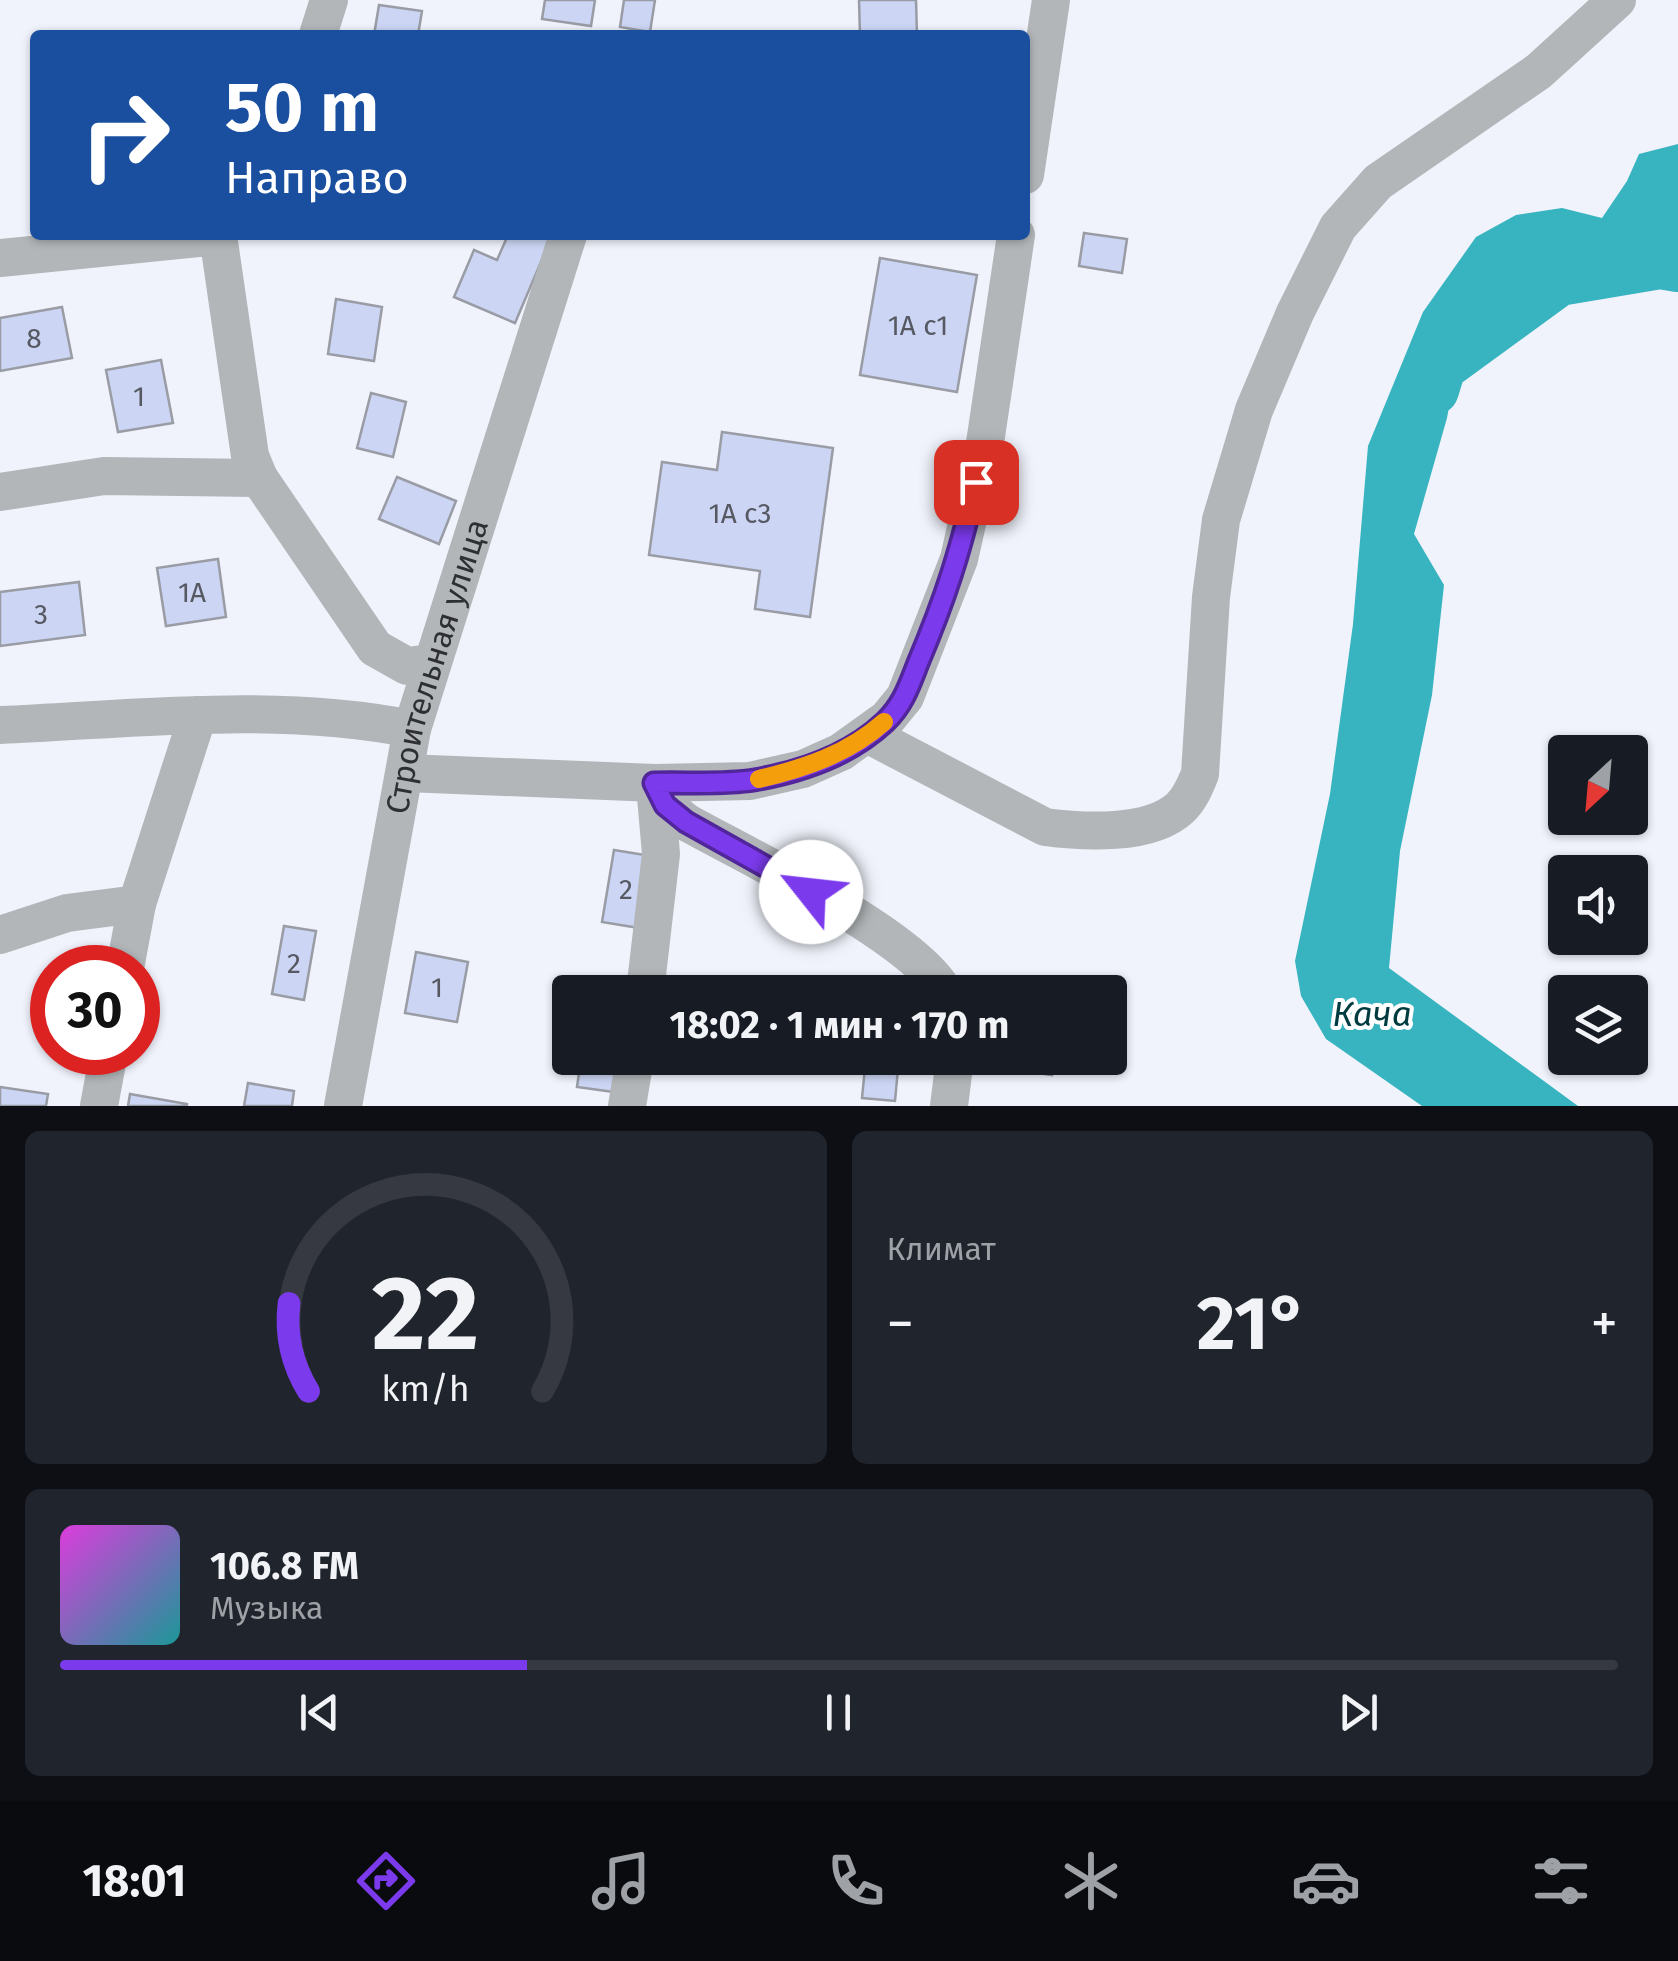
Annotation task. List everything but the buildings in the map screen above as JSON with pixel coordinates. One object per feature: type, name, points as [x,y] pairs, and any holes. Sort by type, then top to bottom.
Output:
[{"type":"street","points":[[320,30],[329,0]]},
{"type":"street","points":[[1030,143],[1052,0]]},
{"type":"street","points":[[869,735],[1045,827],[1128,828],[1178,810],[1193,792],[1200,774],[1211,597],[1221,520],[1254,410],[1338,227],[1378,182],[1540,71],[1618,0]]},
{"type":"street","points":[[0,258],[171,240]]},
{"type":"street","points":[[219,240],[250,456],[258,478],[375,648],[407,666],[431,664]]},
{"type":"street","name":"Строительная улица","points":[[344,1106],[412,729],[566,240]]},
{"type":"street","points":[[406,773],[654,783],[750,781],[803,769],[869,735],[906,697],[958,559],[985,443],[1015,240]]},
{"type":"street","points":[[0,492],[104,476],[258,478]]},
{"type":"street","points":[[0,726],[198,716],[354,718],[412,729]]},
{"type":"street","points":[[128,945],[136,904],[198,716]]},
{"type":"street","points":[[647,975],[661,854],[654,783]]},
{"type":"street","points":[[654,783],[665,805],[686,822],[842,910],[912,956],[929,975]]},
{"type":"street","points":[[0,934],[67,913],[136,904]]},
{"type":"street","points":[[98,1106],[104,1075]]},
{"type":"street","points":[[627,1106],[632,1075]]},
{"type":"street","points":[[949,1106],[954,1075]]},
{"type":"water","name":"Кача","points":[[1678,144],[1678,266],[1651,256],[1613,251],[1545,268],[1494,311],[1455,375],[1414,534],[1444,585],[1432,695],[1400,851],[1389,968],[1578,1106],[1422,1106],[1326,1039],[1301,996],[1295,961],[1330,794],[1353,624],[1368,446],[1423,312],[1476,237],[1516,215],[1562,208],[1602,218],[1627,181],[1639,154]]},
{"type":"waterway","name":"Кача","points":[[1434,390],[1441,367],[1559,281],[1660,264],[1678,267]]},
{"type":"slow traffic","points":[[759,779],[803,769],[841,752],[884,722]]},
{"type":"route","points":[[811,892],[686,822],[665,805],[654,783],[750,781],[803,769],[841,752],[887,720],[906,697],[946,598],[976,482]]}]
